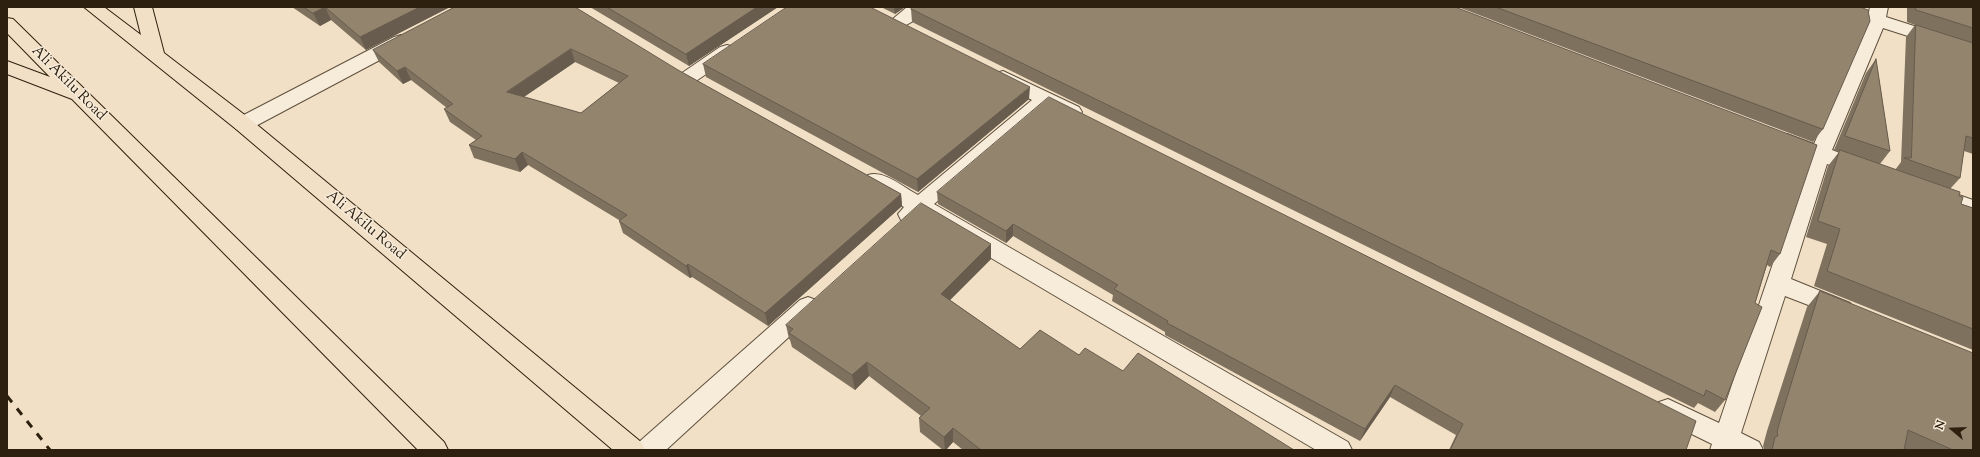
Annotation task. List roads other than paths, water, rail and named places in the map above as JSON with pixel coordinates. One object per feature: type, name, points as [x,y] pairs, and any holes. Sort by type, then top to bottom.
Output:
[{"type":"main road","name":"Ali Akilu Road","points":[[93,7],[243,124],[632,450]]},
{"type":"main road","points":[[143,7],[155,56]]},
{"type":"main road","name":"Ali Akilu Road","points":[[7,23],[435,450]]},
{"type":"main road","points":[[7,67],[80,96]]},
{"type":"street","points":[[897,23],[918,7]]},
{"type":"street","points":[[1835,7],[1878,13],[1973,51]]},
{"type":"street","points":[[877,13],[918,34]]},
{"type":"street","points":[[1725,445],[1820,154],[1878,13]]},
{"type":"street","points":[[243,124],[418,32]]},
{"type":"street","points":[[709,88],[682,73],[741,42]]},
{"type":"street","points":[[989,70],[1088,120]]},
{"type":"street","points":[[896,226],[1045,98]]},
{"type":"street","points":[[1768,134],[1878,175]]},
{"type":"street","points":[[858,171],[920,205],[1339,450]]},
{"type":"street","points":[[1915,188],[1973,208]]},
{"type":"street","points":[[1778,282],[1865,318]]},
{"type":"street","points":[[648,450],[825,290]]},
{"type":"street","points":[[1649,400],[1725,445],[1750,450]]},
{"type":"railway","points":[[7,396],[50,450]]}]
